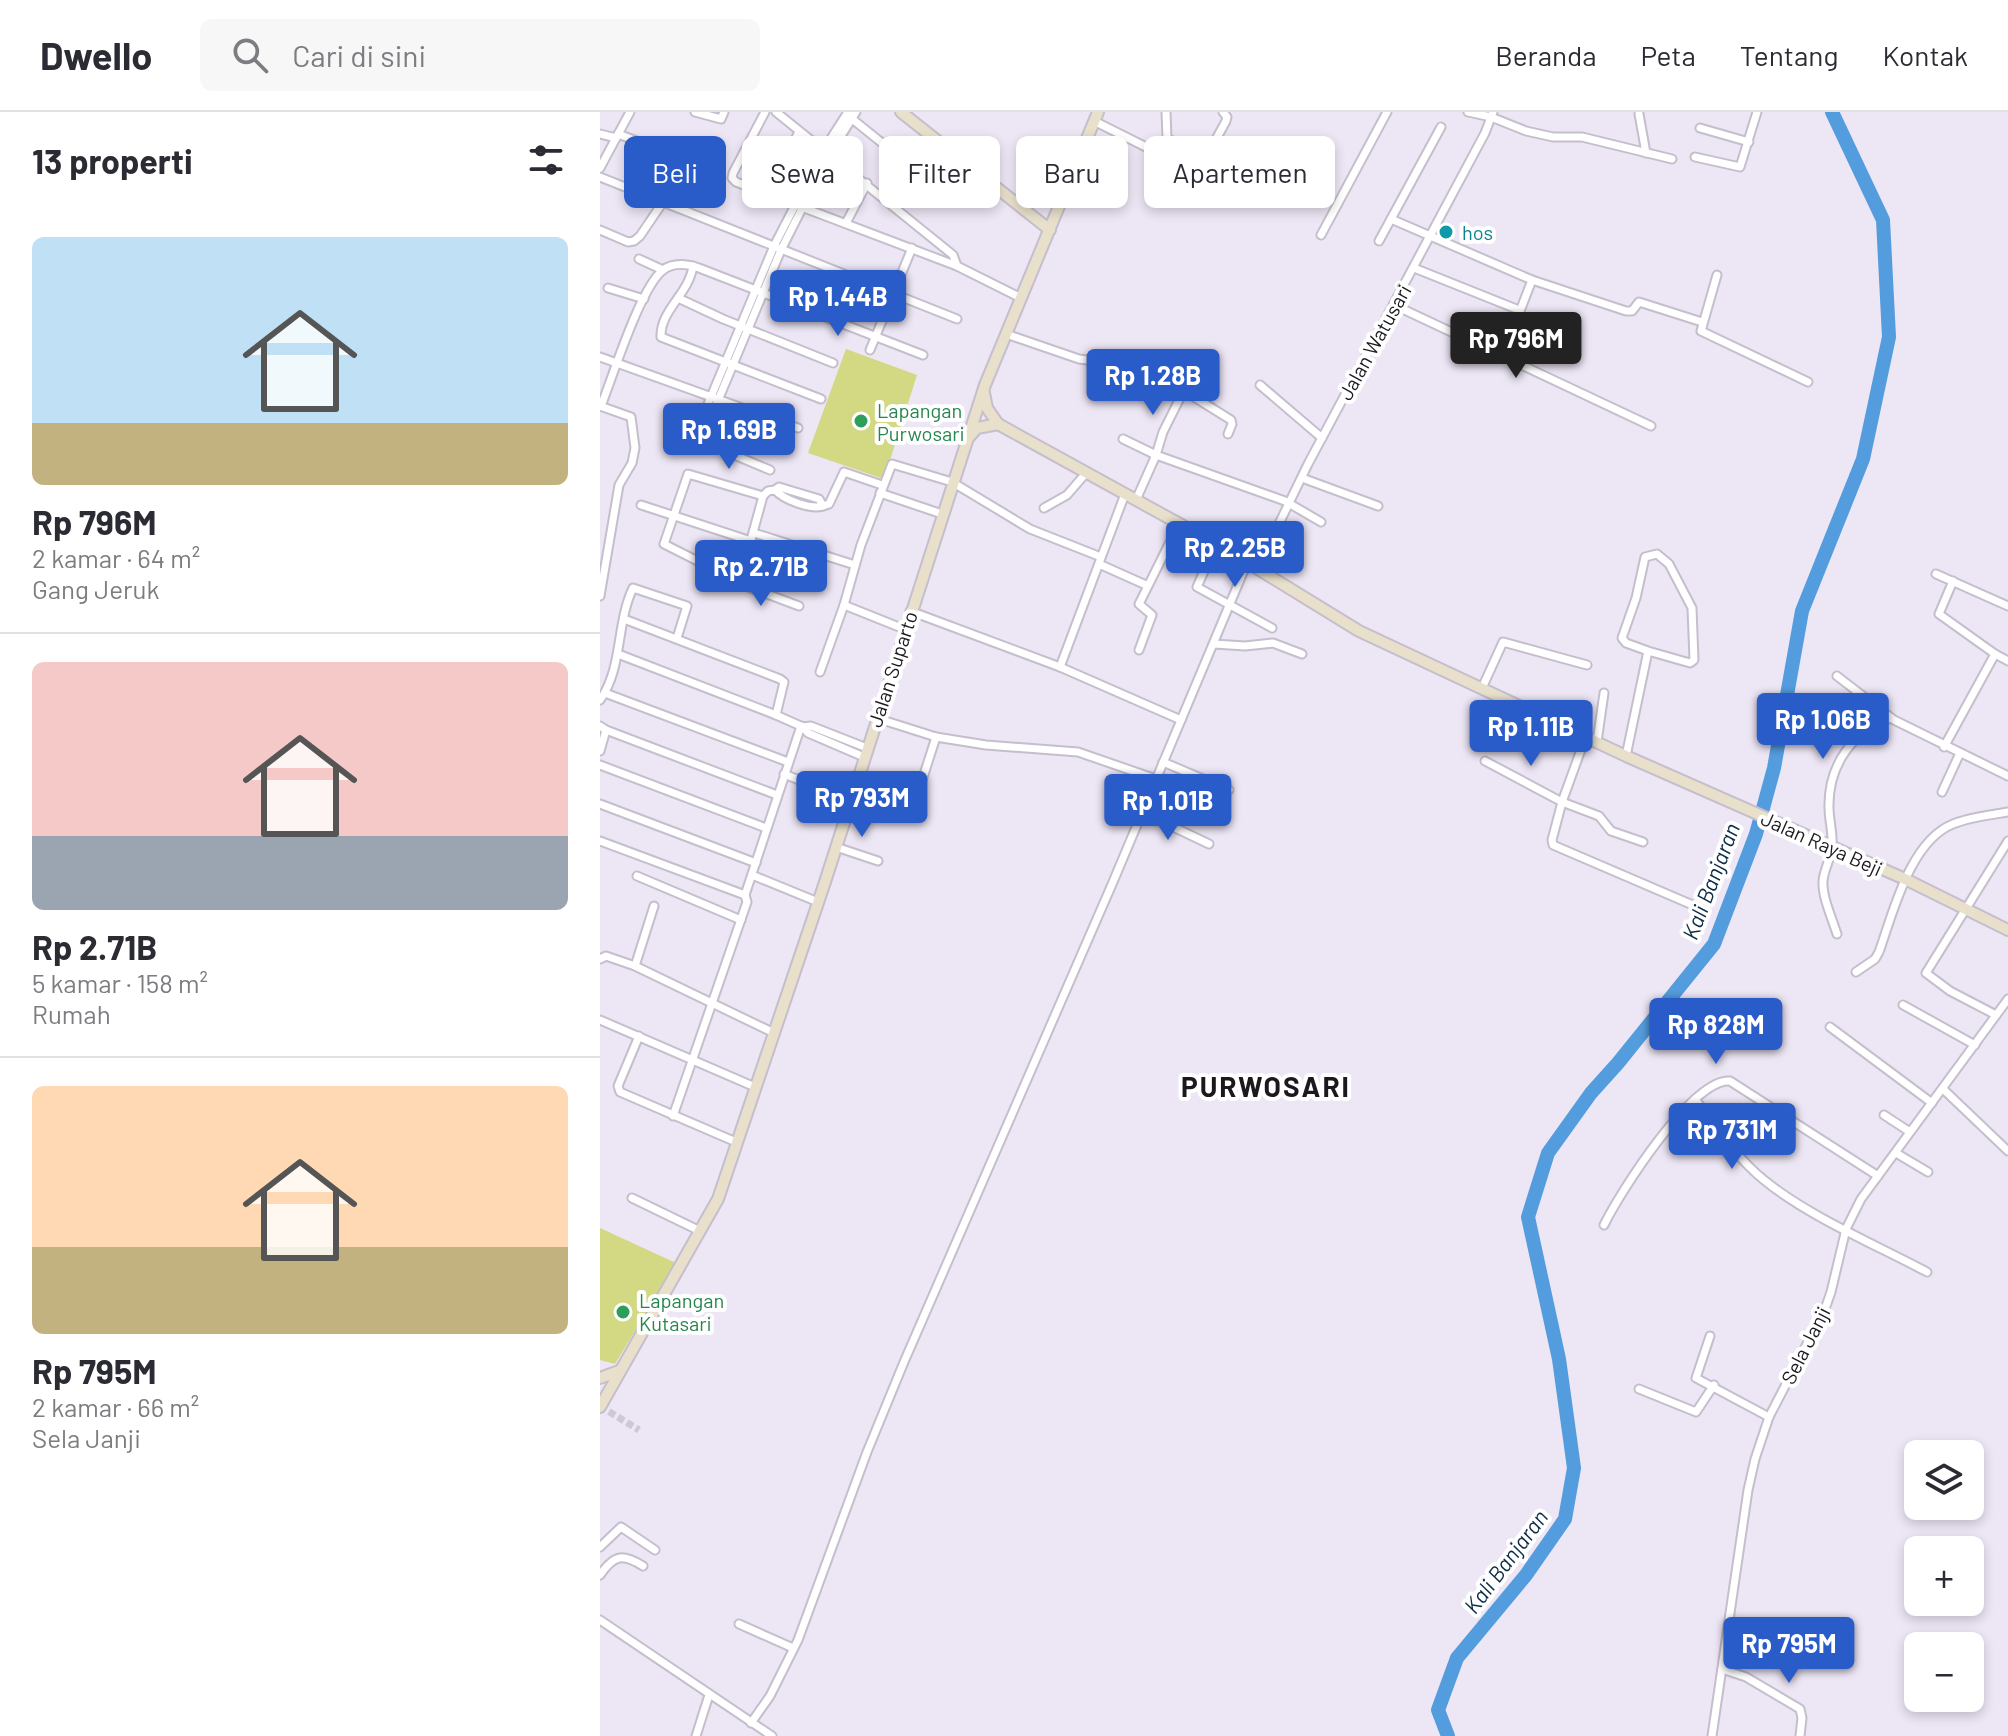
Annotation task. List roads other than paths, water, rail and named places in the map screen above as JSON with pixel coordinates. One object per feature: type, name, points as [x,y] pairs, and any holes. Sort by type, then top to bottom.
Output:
[{"type":"street","points":[[600,168],[630,112]]},
{"type":"street","points":[[697,112],[715,120],[721,119],[724,112]]},
{"type":"street","points":[[753,136],[765,112]]},
{"type":"street","points":[[776,112],[804,136]]},
{"type":"street","points":[[901,112],[1050,230]]},
{"type":"street","points":[[1166,112],[1167,138],[1201,158],[1205,158],[1226,121],[1223,112]]},
{"type":"street","points":[[1321,235],[1387,112]]},
{"type":"street","points":[[1468,112],[1492,114],[1526,131],[1553,137],[1582,137],[1672,159]]},
{"type":"street","points":[[1695,157],[1740,167],[1757,112]]},
{"type":"street","points":[[836,136],[849,114],[879,140]]},
{"type":"street","name":"Jalan Watusari","points":[[1257,569],[1492,114]]},
{"type":"street","points":[[1639,114],[1646,153]]},
{"type":"street","points":[[1096,116],[1144,144]]},
{"type":"street","name":"Jalan Suparto","points":[[600,1406],[718,1199],[836,847],[965,441],[1096,116]]},
{"type":"street","points":[[1379,241],[1441,127]]},
{"type":"street","points":[[1700,128],[1749,142]]},
{"type":"street","points":[[797,136],[799,132]]},
{"type":"street","points":[[600,134],[624,139]]},
{"type":"street","points":[[742,158],[732,178],[742,182]]},
{"type":"street","points":[[600,177],[624,187]]},
{"type":"street","points":[[863,180],[953,255],[957,266]]},
{"type":"street","points":[[846,223],[867,183]]},
{"type":"street","points":[[600,230],[628,242],[634,241],[659,208]]},
{"type":"street","points":[[678,208],[957,319]]},
{"type":"street","points":[[770,470],[701,441],[759,291],[797,208]]},
{"type":"street","points":[[807,208],[957,266],[1021,298]]},
{"type":"street","points":[[1391,219],[1532,280],[1631,312],[1639,302],[1702,322]]},
{"type":"street","points":[[870,350],[912,248]]},
{"type":"street","points":[[639,259],[663,270]]},
{"type":"street","points":[[600,596],[619,485],[632,463],[634,433],[629,415],[600,406],[644,299],[663,270],[679,265],[693,266],[923,355]]},
{"type":"street","points":[[693,266],[690,283],[670,309],[661,337],[821,399]]},
{"type":"street","points":[[1414,268],[1519,310]]},
{"type":"street","points":[[1717,275],[1702,322],[1702,332],[1808,382]]},
{"type":"street","points":[[1515,324],[1532,280]]},
{"type":"street","points":[[608,288],[644,299]]},
{"type":"street","points":[[678,298],[833,363]]},
{"type":"street","points":[[1394,305],[1651,426]]},
{"type":"street","points":[[1006,334],[1079,359],[1139,368],[1162,377],[1231,420],[1228,434]]},
{"type":"street","points":[[600,357],[798,428]]},
{"type":"street","points":[[965,441],[977,428],[998,424],[987,408],[985,385]]},
{"type":"street","points":[[1260,385],[1322,438]]},
{"type":"street","points":[[1060,667],[1100,560],[1130,497],[1156,455],[1163,432],[1183,392]]},
{"type":"street","name":"Jalan Raya Beji","points":[[998,424],[1216,544],[1359,631],[1626,756],[1905,879],[2008,930]]},
{"type":"street","points":[[1123,439],[1156,455],[1217,475],[1288,504],[1321,522]]},
{"type":"street","points":[[820,672],[892,464],[952,482],[1030,529],[1100,560],[1146,585]]},
{"type":"street","points":[[740,580],[763,496],[768,491],[775,490],[781,496],[816,508],[829,504],[844,472],[942,514]]},
{"type":"street","points":[[1044,508],[1067,495],[1087,472]]},
{"type":"street","points":[[763,496],[688,474],[664,541],[665,546],[751,588],[799,606]]},
{"type":"street","points":[[1302,478],[1378,506]]},
{"type":"street","points":[[641,505],[855,565]]},
{"type":"street","points":[[1139,650],[1152,615],[1139,604],[1179,524]]},
{"type":"street","points":[[600,532],[610,534]]},
{"type":"street","points":[[1216,544],[1197,587],[1272,628]]},
{"type":"street","points":[[1657,554],[1666,559],[1692,608],[1694,660],[1690,663],[1648,651],[1626,643],[1622,638],[1636,598],[1642,564],[1645,557],[1657,554]]},
{"type":"street","points":[[751,1723],[770,1696],[811,1608],[867,1452],[904,1362],[1247,563]]},
{"type":"street","points":[[1936,574],[2008,606]]},
{"type":"street","points":[[1953,581],[1939,614],[2008,661]]},
{"type":"street","points":[[677,638],[687,606],[633,588],[618,654],[602,697],[788,762]]},
{"type":"street","points":[[844,605],[904,629]]},
{"type":"street","points":[[910,611],[1060,667],[1181,720]]},
{"type":"street","points":[[624,619],[784,682],[776,715]]},
{"type":"street","points":[[1482,688],[1503,642],[1587,665]]},
{"type":"street","points":[[1214,644],[1245,646],[1273,643],[1302,654]]},
{"type":"street","points":[[1626,756],[1648,651]]},
{"type":"street","points":[[618,654],[776,715],[802,726],[808,733],[866,753]]},
{"type":"street","points":[[1944,747],[1995,654]]},
{"type":"street","points":[[1837,676],[1891,718],[1944,747],[2008,776]]},
{"type":"street","points":[[1604,693],[1591,739],[1562,802],[1553,845],[1695,906]]},
{"type":"street","points":[[876,718],[936,737],[986,745],[1066,749],[1156,779]]},
{"type":"street","points":[[1837,934],[1823,882],[1833,848],[1830,797],[1838,767],[1853,740],[1877,722],[1891,718]]},
{"type":"street","points":[[673,1116],[747,902],[745,895],[802,726]]},
{"type":"street","points":[[600,751],[603,728],[777,795]]},
{"type":"street","points":[[854,789],[910,808],[936,737]]},
{"type":"street","points":[[1942,792],[1960,753]]},
{"type":"street","points":[[1485,761],[1562,802],[1599,816],[1609,830],[1643,842]]},
{"type":"street","points":[[1163,762],[1229,790]]},
{"type":"street","points":[[600,765],[766,828]]},
{"type":"street","points":[[784,774],[819,788]]},
{"type":"street","points":[[600,804],[756,863]]},
{"type":"street","points":[[1142,812],[1209,844]]},
{"type":"street","points":[[1856,972],[1875,959],[1879,952],[1905,879],[1931,839],[1952,824],[2008,812]]},
{"type":"street","points":[[600,841],[745,895]]},
{"type":"street","points":[[1996,1015],[1926,976],[2008,841]]},
{"type":"street","points":[[836,847],[878,861]]},
{"type":"street","points":[[752,875],[818,902]]},
{"type":"street","points":[[637,876],[741,920]]},
{"type":"street","points":[[635,966],[654,906]]},
{"type":"street","points":[[600,959],[606,956],[635,966],[774,1033]]},
{"type":"street","name":"Sela Janji","points":[[1712,1736],[1748,1490],[1769,1417],[1825,1309],[1846,1229],[1861,1199],[2008,999]]},
{"type":"street","points":[[1903,1005],[1975,1045]]},
{"type":"street","points":[[600,1020],[755,1087]]},
{"type":"street","points":[[1830,1027],[1932,1103]]},
{"type":"street","points":[[639,1036],[618,1090],[736,1142]]},
{"type":"street","points":[[1604,1225],[1652,1148],[1695,1099],[1722,1080],[1730,1081],[1878,1176]]},
{"type":"street","points":[[1943,1089],[2008,1151]]},
{"type":"street","points":[[1695,1099],[1730,1146],[1766,1182],[1927,1272]]},
{"type":"street","points":[[1884,1115],[1910,1132]]},
{"type":"street","points":[[1896,1153],[1928,1172]]},
{"type":"street","points":[[632,1198],[700,1231]]},
{"type":"street","points":[[1710,1336],[1696,1378],[1769,1417]]},
{"type":"street","points":[[600,1378],[619,1371]]},
{"type":"street","points":[[1639,1389],[1696,1412],[1714,1385]]},
{"type":"street","points":[[600,1547],[621,1527],[655,1550]]},
{"type":"street","points":[[600,1575],[610,1561],[619,1558],[629,1558],[643,1566]]},
{"type":"street","points":[[600,1620],[772,1736]]},
{"type":"street","points":[[739,1624],[793,1648]]},
{"type":"street","points":[[1722,1669],[1746,1677],[1800,1709],[1800,1736]]},
{"type":"street","points":[[696,1736],[709,1695]]},
{"type":"waterway","name":"Kali Banjaran","points":[[1448,1736],[1438,1710],[1457,1658],[1526,1575],[1565,1519],[1574,1468],[1559,1359],[1528,1217],[1548,1153],[1591,1093],[1714,944],[1756,834],[1774,768],[1802,611],[1863,459],[1889,337],[1883,220],[1832,112]]},
{"type":"tunnel","points":[[600,1406],[639,1430]]},
{"type":"place","name":"hos","points":[[1446,232]]},
{"type":"place","name":"Lapangan Purwosari","points":[[861,421]]},
{"type":"place","name":"Lapangan Kutasari","points":[[623,1312]]},
{"type":"district","name":"PURWOSARI","points":[[1266,1086]]}]
